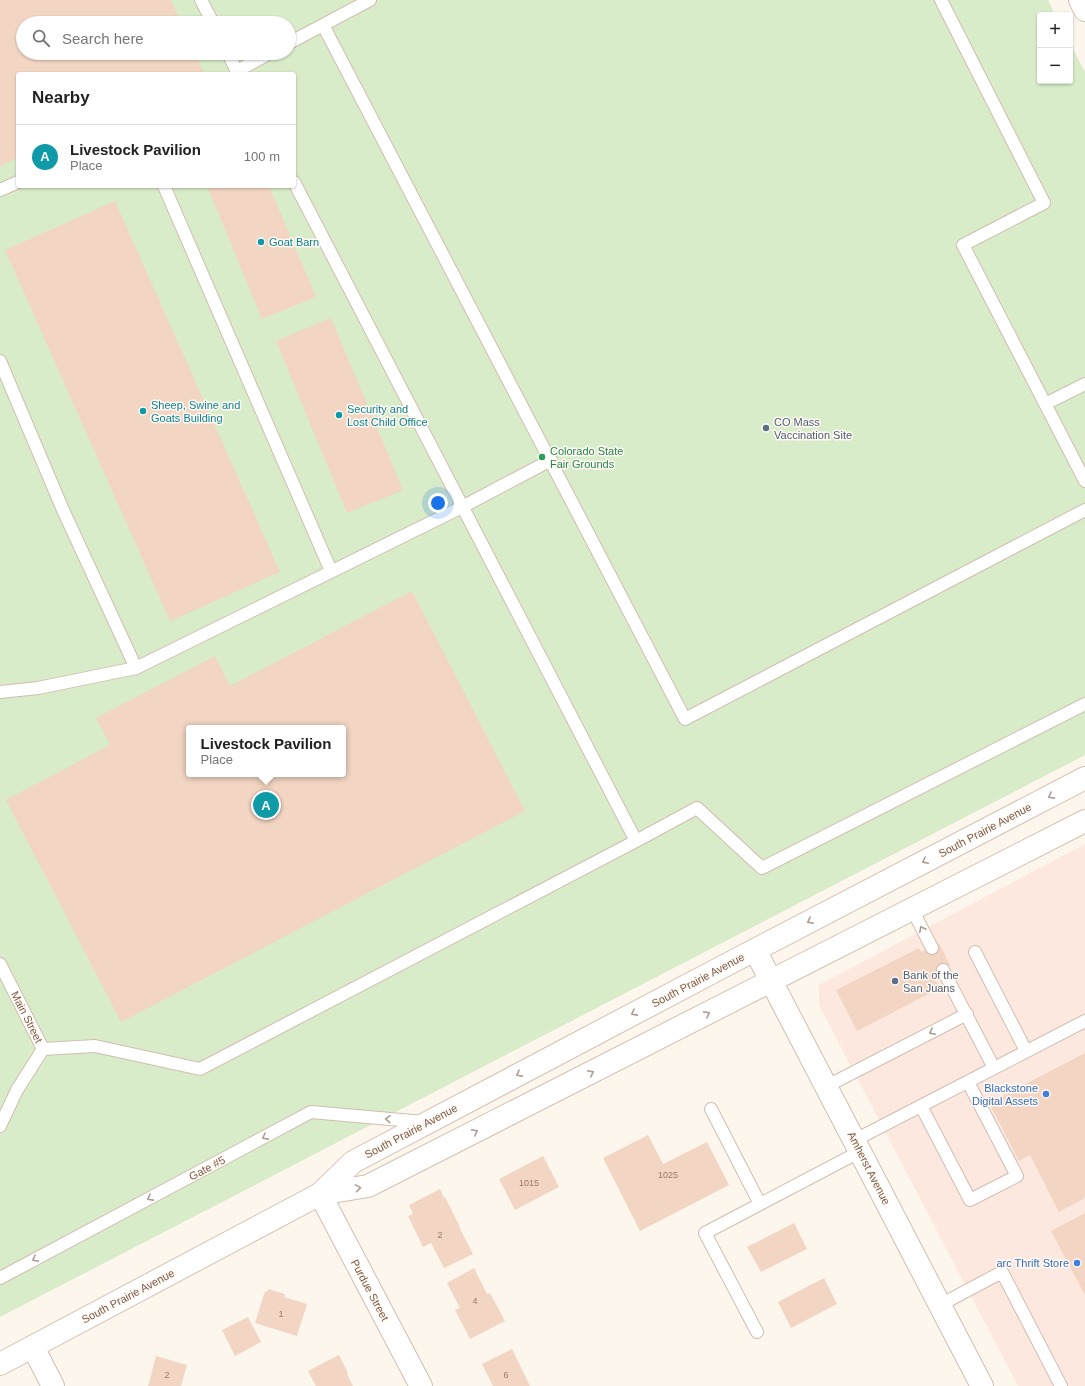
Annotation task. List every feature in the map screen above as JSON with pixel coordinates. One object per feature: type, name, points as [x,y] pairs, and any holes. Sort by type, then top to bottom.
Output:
[{"type":"main road","points":[[1080,0],[1085,10]]},
{"type":"main road","name":"South Prairie Avenue","points":[[0,1364],[33,1348],[320,1194],[353,1162],[427,1122],[1085,778]]},
{"type":"main road","name":"South Prairie Avenue","points":[[320,1194],[368,1186],[1085,821]]},
{"type":"main road","name":"Amherst Avenue","points":[[755,950],[982,1386]]},
{"type":"main road","name":"Purdue Street","points":[[320,1194],[420,1386]]},
{"type":"main road","points":[[33,1348],[53,1386]]},
{"type":"lane","points":[[201,0],[209,16]]},
{"type":"lane","points":[[296,39],[370,0]]},
{"type":"lane","points":[[941,0],[1044,202],[963,245],[1085,482]]},
{"type":"lane","points":[[323,24],[685,719],[1085,510]]},
{"type":"lane","points":[[232,60],[238,72]]},
{"type":"lane","points":[[240,72],[259,60]]},
{"type":"lane","points":[[0,190],[16,183]]},
{"type":"lane","points":[[296,186],[636,841]]},
{"type":"lane","points":[[165,188],[331,571]]},
{"type":"lane","points":[[0,361],[63,510],[136,668]]},
{"type":"lane","points":[[1045,404],[1085,384]]},
{"type":"lane","points":[[0,692],[38,688],[136,668],[462,507],[551,460]]},
{"type":"lane","points":[[0,1126],[17,1090],[43,1049],[95,1046],[200,1069],[697,808],[762,868],[1085,704]]},
{"type":"lane","points":[[912,909],[932,948]]},
{"type":"lane","points":[[975,952],[1026,1051]]},
{"type":"lane","name":"Main Street","points":[[0,964],[43,1049]]},
{"type":"lane","points":[[943,970],[994,1068]]},
{"type":"lane","points":[[826,1086],[967,1014]]},
{"type":"lane","points":[[757,1332],[705,1233],[760,1204],[858,1146],[921,1106],[1085,1021]]},
{"type":"lane","points":[[921,1106],[970,1200],[1017,1176],[968,1082]]},
{"type":"lane","points":[[711,1109],[760,1204]]},
{"type":"lane","name":"Gate #5","points":[[0,1278],[311,1112],[427,1122]]},
{"type":"lane","points":[[940,1305],[1002,1272],[1061,1386]]},
{"type":"shaded area","points":[[1085,844],[1085,1386],[1018,1386],[819,1005],[819,985]]},
{"type":"green space","name":"Colorado State Fair Grounds","points":[[0,0],[1048,0],[1054,12],[1037,12],[1037,84],[1073,84],[1073,49],[1085,72],[1085,755],[0,1317]]},
{"type":"building","points":[[0,0],[171,0],[178,16],[16,16],[16,60],[198,60],[203,72],[16,72],[16,159],[0,166]]},
{"type":"building","name":"Goat Barn","points":[[208,188],[270,188],[316,297],[262,319]]},
{"type":"building","name":"Sheep, Swine and Goats Building","points":[[115,201],[280,572],[170,621],[5,250]]},
{"type":"building","name":"Security and Lost Child Office","points":[[331,318],[403,490],[347,513],[276,341]]},
{"type":"building","points":[[412,591],[525,811],[121,1022],[6,800],[110,745],[96,718],[215,656],[230,686]]},
{"type":"building","name":"Bank of the San Juans","points":[[939,943],[950,965],[932,974],[940,988],[857,1031],[836,990],[919,948],[921,952]]},
{"type":"building","points":[[1085,1053],[1085,1198],[1059,1212],[1030,1155],[1019,1161],[989,1103]]},
{"type":"building","points":[[648,1135],[663,1164],[707,1142],[729,1185],[640,1231],[603,1158]]},
{"type":"building","points":[[543,1156],[559,1187],[515,1210],[499,1179]]},
{"type":"building","points":[[440,1189],[473,1254],[444,1268],[431,1243],[423,1247],[408,1216],[413,1214],[409,1205]]},
{"type":"building","name":"arc Thrift Store","points":[[1085,1213],[1085,1295],[1051,1231]]},
{"type":"building","points":[[794,1223],[807,1249],[761,1272],[747,1247]]},
{"type":"building","points":[[474,1268],[487,1294],[490,1293],[505,1321],[470,1339],[455,1310],[460,1308],[447,1283]]},
{"type":"building","points":[[824,1278],[837,1304],[791,1328],[778,1302]]},
{"type":"building","points":[[268,1289],[285,1294],[284,1297],[307,1304],[297,1336],[255,1323],[265,1291],[267,1292]]},
{"type":"building","points":[[248,1317],[261,1342],[235,1356],[222,1330]]},
{"type":"building","points":[[512,1349],[530,1386],[493,1386],[482,1364]]},
{"type":"building","points":[[339,1355],[353,1386],[316,1386],[308,1371]]},
{"type":"building","points":[[156,1356],[187,1365],[181,1386],[148,1386]]},
{"type":"place","name":"Goat Barn","points":[[261,242]]},
{"type":"place","name":"Sheep, Swine and Goats Building","points":[[143,411]]},
{"type":"place","name":"Security and Lost Child Office","points":[[339,415]]},
{"type":"place","name":"CO Mass Vaccination Site","points":[[766,428]]},
{"type":"place","name":"Colorado State Fair Grounds","points":[[542,457]]},
{"type":"place","name":"Livestock Pavilion","points":[[266,805]]},
{"type":"place","name":"Bank of the San Juans","points":[[895,981]]},
{"type":"place","name":"Blackstone Digital Assets","points":[[1046,1094]]},
{"type":"place","name":"arc Thrift Store","points":[[1077,1263]]}]
